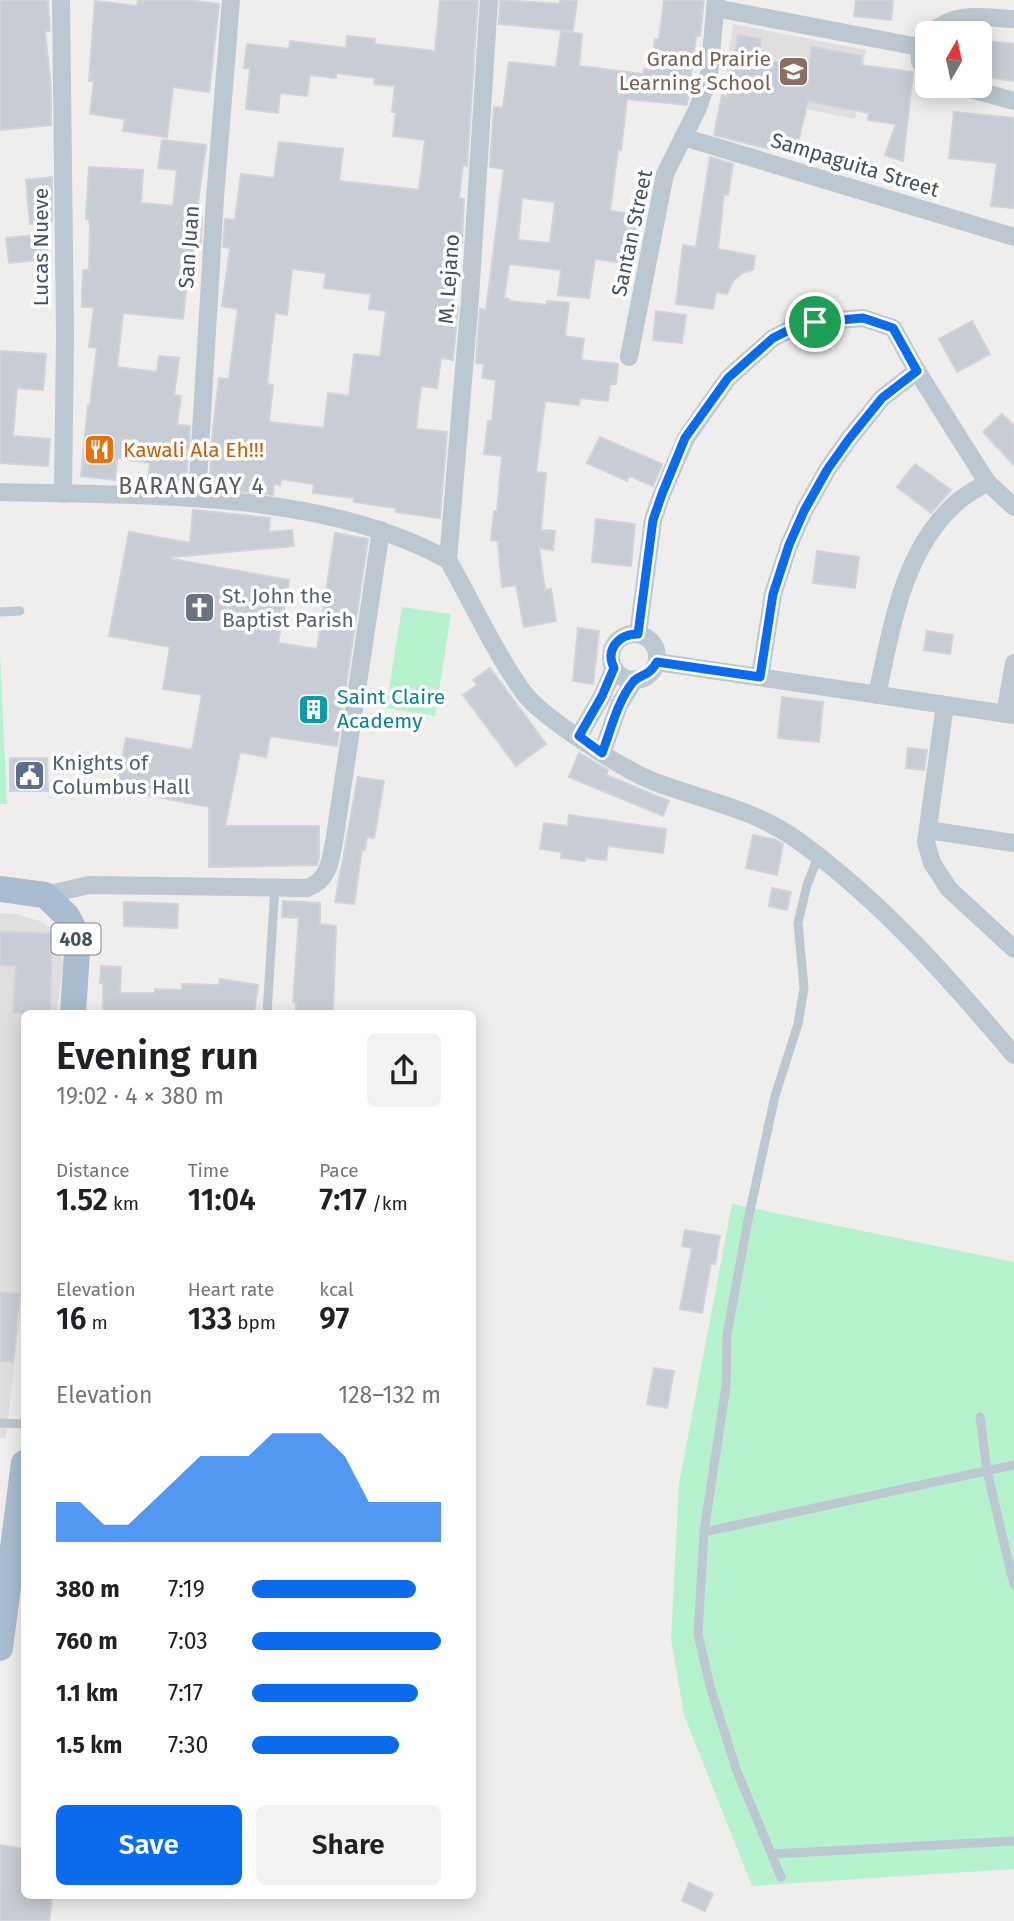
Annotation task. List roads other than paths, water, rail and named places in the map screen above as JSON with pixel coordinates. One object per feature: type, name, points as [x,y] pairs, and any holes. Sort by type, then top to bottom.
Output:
[{"type":"main road","name":"408","points":[[0,889],[45,895],[67,916],[76,933],[73,1010]]},
{"type":"main road","points":[[0,1648],[21,1486]]},
{"type":"street","name":"Lucas Nueve","points":[[61,0],[65,335],[63,494]]},
{"type":"street","name":"San Juan","points":[[197,497],[215,198],[231,0]]},
{"type":"street","name":"M. Lejano","points":[[447,560],[471,298],[489,0]]},
{"type":"street","points":[[715,4],[915,41]]},
{"type":"street","name":"Santan Street","points":[[629,357],[665,174],[698,108],[709,75],[715,4]]},
{"type":"street","points":[[949,21],[957,17],[1014,19]]},
{"type":"street","points":[[992,95],[1014,101]]},
{"type":"street","name":"Sampaguita Street","points":[[683,137],[1014,237]]},
{"type":"street","points":[[638,634],[653,520],[685,438],[728,378],[773,338],[793,328],[815,322],[863,318],[893,328],[917,371],[988,482],[1014,507]]},
{"type":"street","points":[[760,677],[773,594],[789,545],[804,511],[827,470],[882,398],[917,371]]},
{"type":"street","points":[[877,695],[894,616],[909,571],[926,538],[957,501],[988,482]]},
{"type":"street","points":[[0,492],[197,497],[300,510],[381,530],[422,546],[447,560],[503,659],[526,694],[542,712],[602,753],[652,780],[756,815],[800,842],[899,927],[931,959],[1014,1055]]},
{"type":"street","points":[[45,895],[89,885],[307,887],[325,877],[330,861],[381,530]]},
{"type":"street","points":[[630,634],[638,634],[653,644],[657,662],[648,674],[635,679],[623,677],[614,668],[611,654],[617,641],[630,634]]},
{"type":"street","points":[[657,662],[1009,715],[1014,663]]},
{"type":"street","points":[[579,736],[602,696],[614,668]]},
{"type":"street","points":[[602,753],[620,705],[635,679]]},
{"type":"street","points":[[945,705],[926,842],[932,863],[949,889],[1014,949]]},
{"type":"street","points":[[928,830],[1014,843]]},
{"type":"lane","points":[[0,612],[20,611]]},
{"type":"lane","points":[[781,1877],[736,1769],[710,1686],[698,1634],[704,1532],[726,1387],[727,1335],[775,1096],[798,1024],[804,988],[798,923],[807,885],[818,857]]},
{"type":"lane","points":[[267,1010],[275,887]]},
{"type":"lane","points":[[981,1417],[988,1471],[1014,1585]]},
{"type":"lane","points":[[0,1423],[21,1424]]},
{"type":"lane","points":[[704,1532],[1014,1465]]},
{"type":"lane","points":[[772,1854],[1014,1841]]},
{"type":"place","name":"Grand Prairie Learning School","points":[[794,71]]},
{"type":"place","name":"Kawali Ala Eh!!!","points":[[100,450]]},
{"type":"place","name":"St. John the Baptist Parish","points":[[199,608]]},
{"type":"place","name":"Saint Claire Academy","points":[[314,709]]},
{"type":"place","name":"Knights of Columbus Hall","points":[[29,775]]},
{"type":"district","name":"BARANGAY 4","points":[[192,486]]}]
